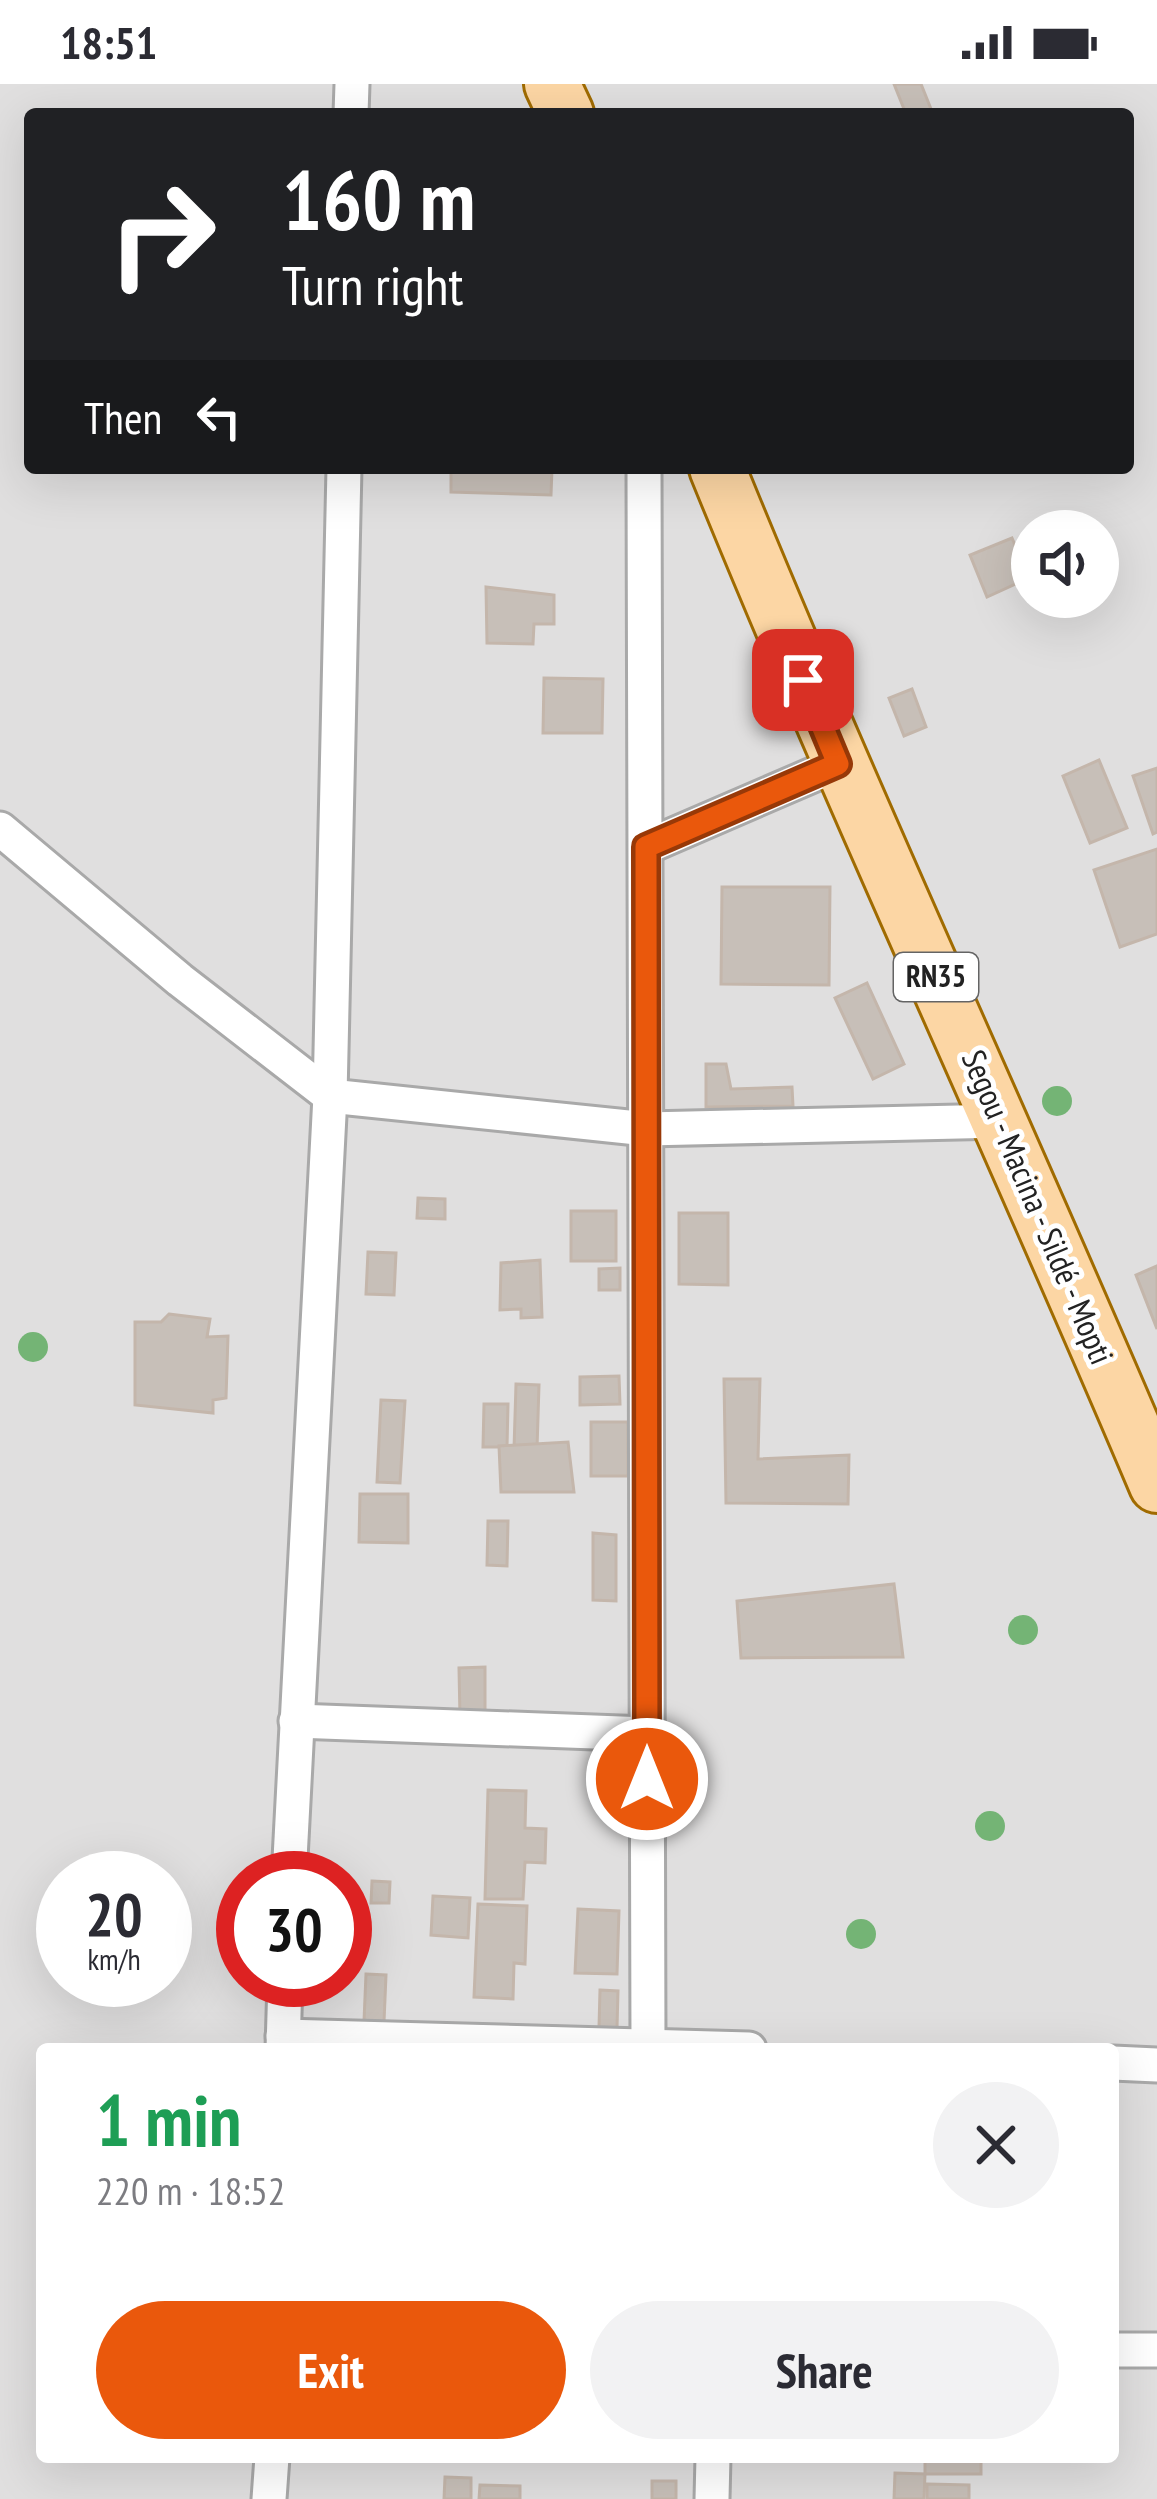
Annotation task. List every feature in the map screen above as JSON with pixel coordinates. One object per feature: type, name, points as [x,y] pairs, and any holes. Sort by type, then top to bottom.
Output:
[{"type":"main road","name":"Segou - Macina - Sildé - Mopti","points":[[719,474],[838,764],[1003,1121],[1157,1484]]},
{"type":"street","points":[[290,1851],[330,1096],[344,474]]},
{"type":"street","points":[[644,474],[648,2043]]},
{"type":"street","points":[[646,847],[838,764]]},
{"type":"street","points":[[0,829],[180,980],[330,1096],[647,1129],[1003,1121]]},
{"type":"street","points":[[296,1721],[647,1734]]},
{"type":"street","points":[[284,2007],[283,2042],[405,2043]]},
{"type":"street","points":[[1119,2063],[1157,2065]]},
{"type":"street","points":[[1119,2350],[1157,2350]]},
{"type":"street","points":[[269,2499],[272,2463]]},
{"type":"street","points":[[712,2499],[713,2463]]},
{"type":"shaded area","points":[[0,84],[1157,84],[1157,2499],[0,2499]]},
{"type":"building","points":[[894,84],[921,84],[931,108],[904,108]]},
{"type":"building","points":[[451,474],[552,474],[551,495],[451,492]]},
{"type":"building","points":[[1011,538],[1011,586],[987,597],[970,555]]},
{"type":"building","points":[[486,587],[554,595],[554,624],[534,624],[533,644],[487,643]]},
{"type":"building","points":[[544,678],[603,679],[602,733],[543,733]]},
{"type":"building","points":[[912,689],[926,727],[904,736],[889,698]]},
{"type":"building","points":[[1099,760],[1127,828],[1090,843],[1063,776]]},
{"type":"building","points":[[1157,768],[1157,832],[1153,834],[1133,776]]},
{"type":"building","points":[[1157,849],[1157,934],[1120,947],[1094,870]]},
{"type":"building","points":[[722,887],[830,887],[829,985],[721,984]]},
{"type":"building","points":[[867,983],[904,1064],[873,1079],[835,998]]},
{"type":"building","points":[[706,1064],[726,1064],[731,1089],[792,1087],[793,1106],[706,1107]]},
{"type":"building","points":[[418,1198],[445,1199],[445,1219],[417,1218]]},
{"type":"building","points":[[571,1211],[616,1211],[616,1261],[571,1261]]},
{"type":"building","points":[[679,1213],[728,1213],[728,1285],[679,1284]]},
{"type":"building","points":[[368,1252],[396,1253],[394,1295],[366,1294]]},
{"type":"building","points":[[540,1260],[542,1317],[521,1318],[521,1309],[500,1310],[501,1263]]},
{"type":"building","points":[[1157,1266],[1157,1329],[1136,1275]]},
{"type":"building","points":[[620,1268],[620,1290],[599,1290],[599,1269]]},
{"type":"building","points":[[169,1314],[210,1319],[207,1337],[228,1336],[226,1398],[213,1400],[213,1413],[135,1405],[135,1322],[161,1322]]},
{"type":"building","points":[[619,1376],[620,1404],[580,1405],[580,1377]]},
{"type":"building","points":[[724,1379],[760,1379],[758,1459],[849,1455],[848,1504],[726,1503]]},
{"type":"building","points":[[516,1384],[539,1385],[537,1449],[514,1449]]},
{"type":"building","points":[[381,1400],[405,1401],[400,1483],[377,1482]]},
{"type":"building","points":[[484,1404],[508,1404],[507,1447],[483,1447]]},
{"type":"building","points":[[591,1422],[628,1422],[628,1476],[591,1476]]},
{"type":"building","points":[[568,1442],[574,1492],[501,1492],[499,1446]]},
{"type":"building","points":[[360,1494],[408,1494],[408,1543],[359,1542]]},
{"type":"building","points":[[488,1521],[508,1521],[507,1566],[487,1565]]},
{"type":"building","points":[[593,1533],[616,1535],[616,1601],[593,1600]]},
{"type":"building","points":[[894,1584],[903,1657],[741,1658],[737,1601]]},
{"type":"building","points":[[485,1667],[485,1717],[460,1718],[459,1668]]},
{"type":"building","points":[[488,1790],[526,1791],[525,1828],[546,1829],[545,1863],[525,1862],[523,1899],[485,1899]]},
{"type":"building","points":[[372,1881],[390,1882],[389,1903],[372,1903]]},
{"type":"building","points":[[433,1896],[470,1898],[468,1938],[431,1935]]},
{"type":"building","points":[[478,1904],[527,1906],[525,1964],[514,1963],[513,1999],[474,1997]]},
{"type":"building","points":[[578,1909],[619,1911],[617,1974],[575,1973]]},
{"type":"building","points":[[372,1974],[386,1975],[384,2022],[364,2021],[365,2007],[372,2007]]},
{"type":"building","points":[[600,1990],[618,1991],[617,2028],[599,2027]]},
{"type":"building","points":[[925,2463],[981,2463],[981,2474],[925,2474]]},
{"type":"building","points":[[895,2473],[925,2474],[924,2499],[894,2499]]},
{"type":"building","points":[[445,2477],[471,2478],[471,2499],[444,2499]]},
{"type":"building","points":[[652,2481],[676,2481],[676,2499],[652,2499]]},
{"type":"building","points":[[927,2484],[969,2485],[969,2499],[927,2499]]},
{"type":"building","points":[[480,2485],[520,2486],[520,2499],[479,2499]]},
{"type":"route","points":[[647,1779],[646,847],[838,764],[803,680]]}]
